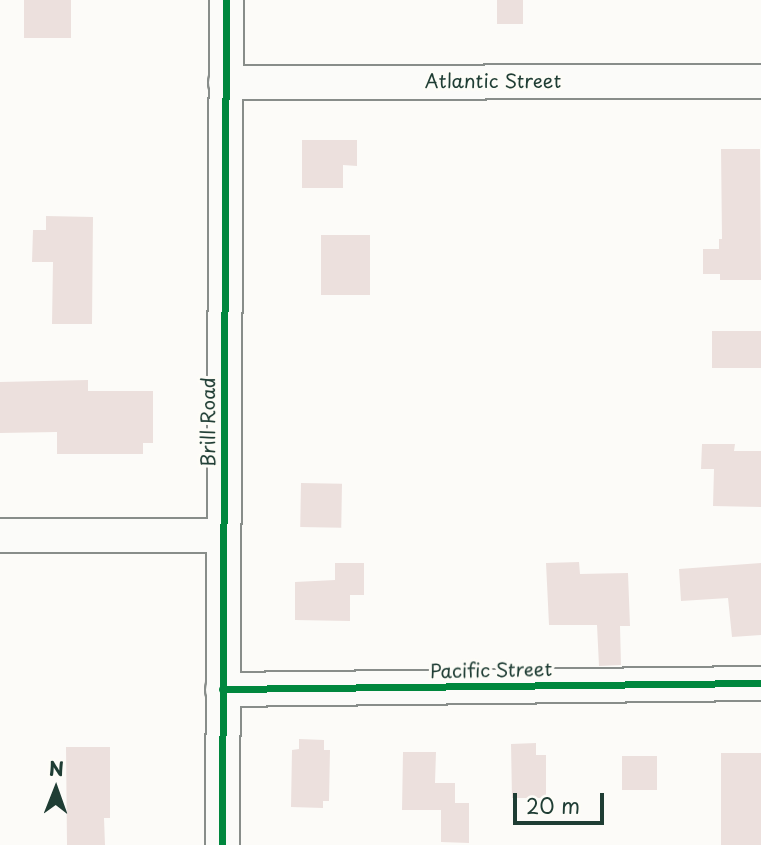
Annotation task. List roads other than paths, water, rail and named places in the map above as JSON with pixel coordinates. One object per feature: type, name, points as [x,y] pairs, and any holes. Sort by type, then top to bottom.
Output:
[{"type":"street","name":"Brill Road","points":[[222,845],[226,0]]},
{"type":"street","name":"Atlantic Street","points":[[225,82],[761,81]]},
{"type":"street","points":[[0,535],[223,535]]},
{"type":"street","name":"Pacific Street","points":[[222,689],[761,683]]}]
